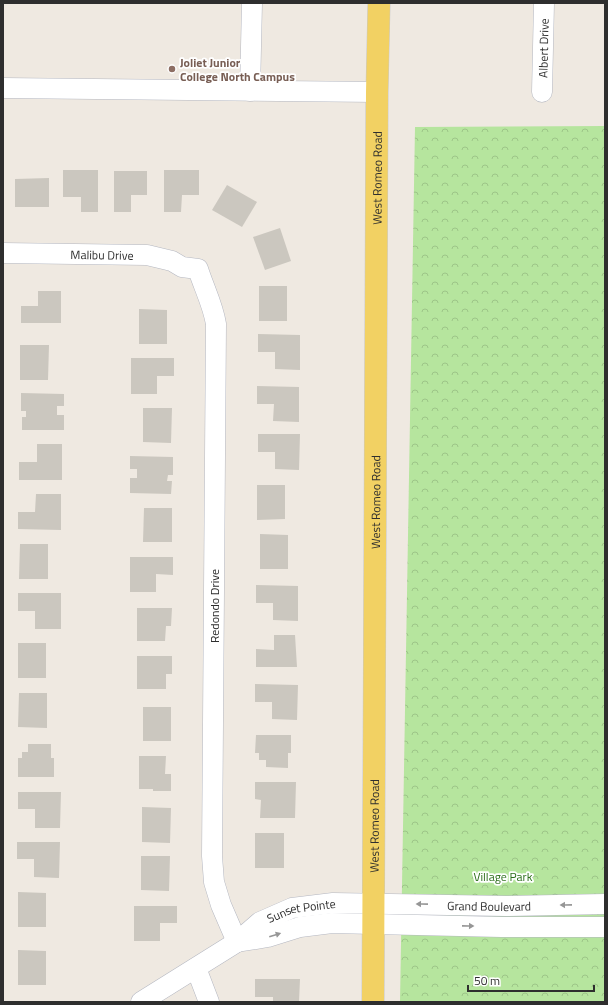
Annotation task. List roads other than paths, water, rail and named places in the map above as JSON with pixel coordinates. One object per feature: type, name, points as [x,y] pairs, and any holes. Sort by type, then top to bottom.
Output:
[{"type":"main road","name":"West Romeo Road","points":[[373,1002],[377,92],[379,3]]},
{"type":"street","points":[[250,91],[252,3]]},
{"type":"street","name":"Albert Drive","points":[[542,92],[544,3]]},
{"type":"street","points":[[3,88],[377,92]]},
{"type":"street","name":"Malibu Drive","points":[[3,253],[147,255],[172,261],[182,267],[198,270]]},
{"type":"street","name":"Redondo Drive","points":[[198,270],[214,314],[216,324],[212,856],[214,882],[221,905],[237,942]]},
{"type":"street","name":"Sunset Pointe","points":[[146,1001],[237,942],[260,922],[292,908],[333,903],[373,914]]},
{"type":"street","name":"Grand Boulevard","points":[[373,914],[506,906],[605,904]]},
{"type":"street","name":"Grand Boulevard","points":[[373,914],[409,926],[605,927]]},
{"type":"street","points":[[196,968],[209,1002]]},
{"type":"place","name":"Joliet Junior College North Campus","points":[[172,69]]},
{"type":"park label","name":"Village Park","points":[[503,876]]}]
